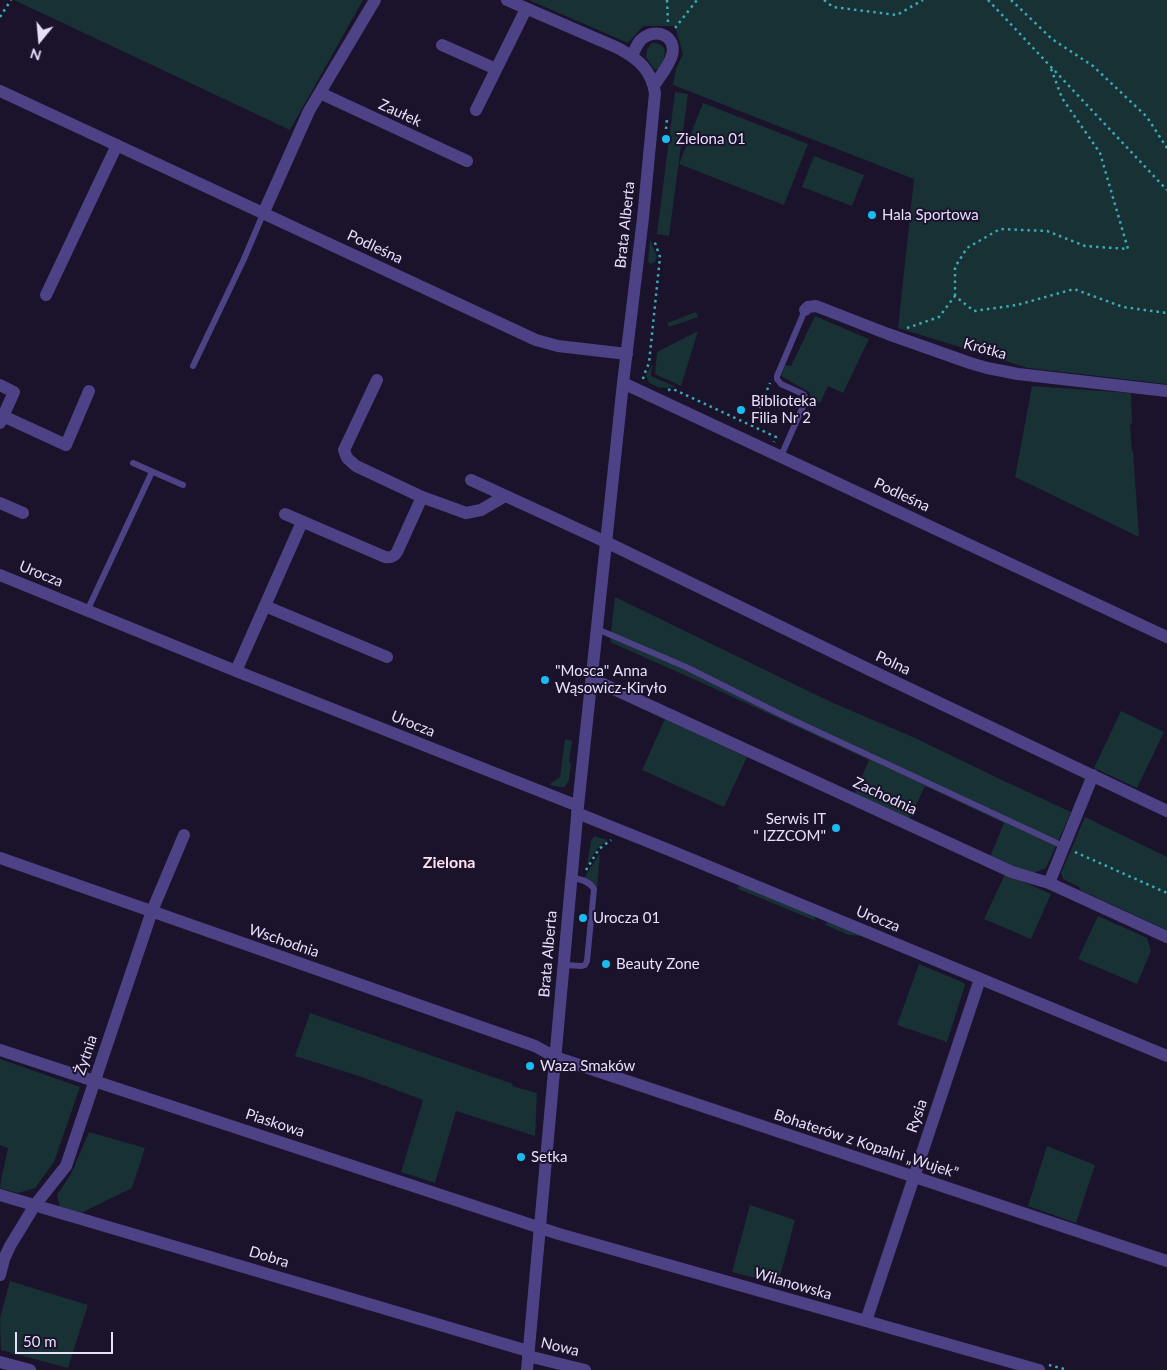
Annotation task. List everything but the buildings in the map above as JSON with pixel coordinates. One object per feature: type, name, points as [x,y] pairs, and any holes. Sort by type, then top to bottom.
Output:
[{"type":"street","points":[[263,214],[310,111],[375,0]]},
{"type":"street","name":"Brata Alberta","points":[[507,0],[618,48],[632,56],[644,66],[654,86],[655,93],[578,809],[578,876],[564,965],[527,1370]]},
{"type":"street","points":[[476,110],[526,9]]},
{"type":"street","points":[[632,56],[638,44],[646,36],[660,33],[668,37],[673,46],[673,54],[654,86]]},
{"type":"street","points":[[442,45],[496,69]]},
{"type":"street","name":"Podleśna","points":[[0,90],[536,340],[558,346],[627,354]]},
{"type":"street","name":"Zaułek","points":[[320,93],[467,162]]},
{"type":"street","points":[[46,295],[116,144]]},
{"type":"street","name":"Krótka","points":[[805,310],[808,306],[816,306],[970,364],[987,368],[1018,374],[1167,390]]},
{"type":"street","points":[[377,380],[344,450],[347,458],[356,466],[422,497],[466,513],[481,510],[505,496]]},
{"type":"street","name":"Podleśna","points":[[623,383],[1167,637]]},
{"type":"street","points":[[0,385],[14,392],[1,419],[66,446],[89,390]]},
{"type":"street","points":[[470,480],[606,542]]},
{"type":"street","points":[[285,514],[390,558],[397,552],[422,497]]},
{"type":"street","points":[[0,503],[23,513]]},
{"type":"street","points":[[236,671],[302,522]]},
{"type":"street","name":"Polna","points":[[606,542],[1167,811]]},
{"type":"street","name":"Urocza","points":[[0,576],[578,809],[660,846],[1167,1056]]},
{"type":"street","points":[[265,606],[387,657]]},
{"type":"street","name":"Zachodnia","points":[[592,679],[1012,872],[1049,883],[1167,937]]},
{"type":"street","points":[[1049,883],[1093,775]]},
{"type":"street","name":"Żytnia","points":[[0,1275],[10,1246],[35,1205],[66,1166],[152,912],[184,834]]},
{"type":"street","name":"Wschodnia","points":[[0,858],[535,1046],[555,1057]]},
{"type":"street","name":"Rysia","points":[[866,1321],[980,979]]},
{"type":"street","name":"Piaskowa","points":[[0,1050],[539,1227]]},
{"type":"street","name":"Bohaterów z Kopalni „Wujek”","points":[[555,1057],[1167,1262]]},
{"type":"street","name":"Dobra","points":[[0,1195],[528,1354]]},
{"type":"street","name":"Wilanowska","points":[[539,1227],[1039,1370]]},
{"type":"street","name":"Nowa","points":[[528,1354],[585,1370]]},
{"type":"street","points":[[0,1362],[30,1370]]},
{"type":"lane","points":[[192,366],[244,259],[263,214]]},
{"type":"lane","points":[[781,456],[805,402],[805,397],[804,394],[780,383],[777,378],[805,310]]},
{"type":"lane","points":[[133,463],[183,485]]},
{"type":"lane","points":[[87,611],[152,472]]},
{"type":"lane","points":[[597,629],[686,667],[782,715],[1063,846]]},
{"type":"lane","points":[[564,965],[582,966],[587,962],[594,890],[592,886],[578,876]]},
{"type":"path","points":[[0,17],[11,0]]},
{"type":"path","points":[[667,0],[668,37]]},
{"type":"path","points":[[668,37],[697,0]]},
{"type":"path","points":[[824,0],[833,7],[897,15],[923,0]]},
{"type":"path","points":[[988,0],[1167,190]]},
{"type":"path","points":[[1011,0],[1052,39],[1093,66],[1146,117],[1167,148]]},
{"type":"path","points":[[888,334],[939,317],[955,296],[955,267],[967,248],[1000,229],[1047,231],[1085,246],[1128,249],[1100,153],[1062,98],[1050,66]]},
{"type":"path","points":[[955,296],[974,312],[1017,305],[1074,289],[1123,307],[1167,313]]},
{"type":"path","points":[[752,426],[772,378]]},
{"type":"path","points":[[578,876],[600,849],[612,840]]},
{"type":"path","points":[[1063,846],[1167,893]]},
{"type":"green space","points":[[14,0],[363,0],[290,130]]},
{"type":"green space","points":[[529,0],[1167,0],[1167,384],[1028,368],[898,328],[914,179],[673,85],[676,69],[683,54],[675,26],[643,26],[628,43]]},
{"type":"green space","points":[[652,43],[662,46],[665,52],[659,69],[654,69],[646,57],[647,49]]},
{"type":"green space","points":[[675,92],[688,94],[669,236],[657,234]]},
{"type":"green space","points":[[703,103],[808,144],[784,205],[679,164]]},
{"type":"green space","points":[[814,156],[864,175],[852,206],[802,187]]},
{"type":"green space","points":[[650,239],[657,257],[655,262],[651,264],[648,262]]},
{"type":"green space","points":[[696,312],[698,317],[669,327],[667,323]]},
{"type":"green space","points":[[815,316],[869,339],[843,393],[828,386],[820,403],[812,399],[809,392],[781,376],[785,365],[791,366]]},
{"type":"green space","points":[[698,331],[681,386],[655,374],[657,352]]},
{"type":"green space","points":[[652,365],[651,376],[676,387],[660,388],[649,383],[646,375]]},
{"type":"green space","points":[[1032,386],[1131,393],[1132,424],[1130,424],[1139,537],[1015,477]]},
{"type":"green space","points":[[615,597],[831,702],[913,737],[1071,812],[1046,868],[1028,875],[990,857],[1004,823],[925,786],[909,820],[854,795],[869,760],[610,642]]},
{"type":"green space","points":[[1121,711],[1164,732],[1137,788],[1094,768]]},
{"type":"green space","points":[[665,719],[747,757],[724,807],[642,770]]},
{"type":"green space","points":[[565,739],[572,741],[569,780],[565,787],[550,785],[560,777]]},
{"type":"green space","points":[[1085,817],[1167,857],[1167,930],[1080,890],[1079,887],[1063,879],[1061,873]]},
{"type":"green space","points":[[594,836],[607,840],[597,849],[587,865],[591,841]]},
{"type":"green space","points":[[600,853],[597,888],[583,880]]},
{"type":"green space","points":[[1005,874],[1051,894],[1031,939],[984,919]]},
{"type":"green space","points":[[742,885],[814,915],[816,921],[736,888]]},
{"type":"green space","points":[[1098,916],[1147,938],[1151,951],[1137,984],[1078,959]]},
{"type":"green space","points":[[829,922],[863,936],[849,935],[825,925]]},
{"type":"green space","points":[[919,964],[965,985],[947,1042],[897,1025]]},
{"type":"green space","points":[[310,1013],[513,1084],[512,1086],[537,1093],[535,1136],[456,1111],[435,1183],[401,1172],[423,1100],[359,1076],[295,1056]]},
{"type":"green space","points":[[0,1059],[80,1087],[54,1162],[35,1188],[18,1193],[0,1188],[8,1148],[0,1145]]},
{"type":"green space","points":[[89,1132],[145,1148],[132,1188],[81,1213],[60,1207],[57,1195],[71,1174]]},
{"type":"green space","points":[[1047,1146],[1095,1165],[1076,1223],[1028,1206]]},
{"type":"green space","points":[[750,1205],[795,1220],[778,1284],[732,1272]]},
{"type":"green space","points":[[10,1281],[88,1305],[68,1368],[1,1350],[0,1318]]},
{"type":"place","name":"Zielona 01","points":[[666,139]]},
{"type":"place","name":"Hala Sportowa","points":[[872,215]]},
{"type":"place","name":"Biblioteka Filia Nr 2","points":[[741,410]]},
{"type":"place","name":"\"Mosca\" Anna Wąsowicz-Kiryło","points":[[545,680]]},
{"type":"place","name":"Serwis IT \" IZZCOM\"","points":[[836,828]]},
{"type":"place","name":"Urocza 01","points":[[583,918]]},
{"type":"place","name":"Beauty Zone","points":[[606,964]]},
{"type":"place","name":"Waza Smaków","points":[[530,1066]]},
{"type":"place","name":"Setka","points":[[521,1157]]},
{"type":"district","name":"Zielona","points":[[449,863]]}]
